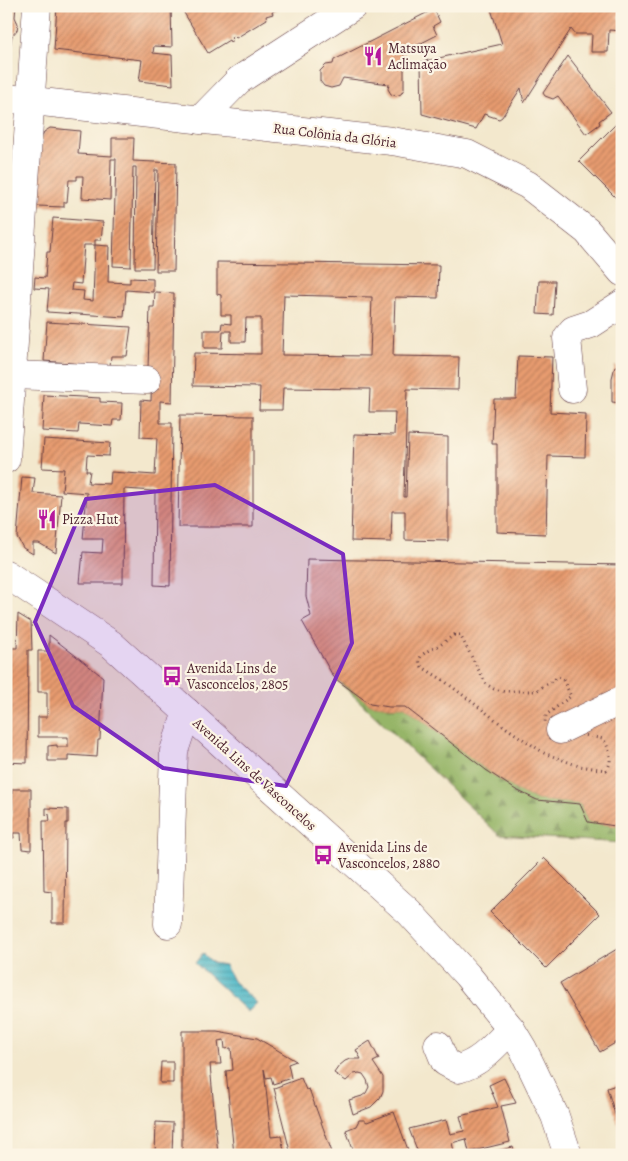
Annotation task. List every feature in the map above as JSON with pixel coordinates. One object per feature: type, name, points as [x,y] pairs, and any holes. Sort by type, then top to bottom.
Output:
[{"type":"street","points":[[6,459],[18,100],[37,6]]},
{"type":"street","points":[[200,120],[239,80],[353,6]]},
{"type":"street","name":"Rua Colônia da Glória","points":[[18,100],[392,141],[467,154],[528,185],[587,231],[622,272]]},
{"type":"street","points":[[572,389],[567,338],[573,330],[591,324],[622,304]]},
{"type":"street","points":[[10,357],[147,380]]},
{"type":"street","name":"Avenida Lins de Vasconcelos","points":[[6,574],[111,644],[409,912],[467,975],[511,1029],[523,1049],[551,1108],[568,1155]]},
{"type":"street","points":[[560,730],[622,700]]},
{"type":"street","points":[[168,924],[174,751],[187,712]]},
{"type":"street","points":[[438,1045],[446,1062],[458,1069],[481,1059],[511,1029]]},
{"type":"path","points":[[454,635],[457,635],[460,636],[486,684],[494,689],[503,691],[536,691],[558,677],[560,678],[571,696],[546,715],[544,719],[545,722],[560,730],[603,739],[606,743],[611,763],[609,768],[606,770],[579,766],[544,753],[422,667],[420,664],[421,656],[454,635]]},
{"type":"highlighted area","points":[[215,485],[343,554],[352,643],[286,786],[163,768],[73,706],[35,622],[86,499]]},
{"type":"green space","points":[[337,680],[370,704],[405,707],[486,770],[516,790],[537,800],[580,804],[588,822],[622,827],[622,843],[499,835]]},
{"type":"water","points":[[203,953],[213,963],[225,965],[233,981],[257,1003],[248,1012],[195,963]]},
{"type":"building","points":[[6,6],[16,6],[15,17],[18,24],[17,30],[12,36],[9,54],[6,54]]},
{"type":"building","points":[[57,6],[171,6],[172,47],[154,46],[153,53],[172,55],[173,85],[139,81],[142,60],[54,50]]},
{"type":"building","points":[[180,6],[281,6],[272,12],[273,14],[266,16],[267,19],[236,38],[234,36],[230,42],[229,40],[208,53]]},
{"type":"building","points":[[490,6],[622,6],[622,13],[617,18],[622,19],[622,31],[609,30],[608,52],[591,52],[592,34],[575,34],[571,29],[524,103],[521,88],[502,117],[499,119],[484,114],[476,129],[422,114],[421,62],[502,44]]},
{"type":"building","name":"Matsuya Aclimação","points":[[434,9],[440,22],[433,26],[437,35],[404,52],[404,89],[401,94],[396,96],[391,94],[388,89],[389,84],[343,78],[339,86],[331,88],[324,86],[320,81],[320,71],[326,65],[333,64],[334,60]]},
{"type":"building","points":[[568,56],[611,112],[599,121],[600,124],[586,134],[558,96],[553,99],[545,96],[543,93]]},
{"type":"building","points":[[622,118],[622,201],[620,202],[579,161]]},
{"type":"building","points":[[50,128],[80,131],[78,154],[112,156],[112,138],[134,138],[133,161],[176,163],[174,271],[156,271],[158,170],[155,170],[153,268],[135,268],[136,167],[133,167],[131,267],[113,266],[116,159],[111,159],[110,200],[82,198],[83,176],[77,176],[77,180],[69,180],[67,202],[64,202],[64,207],[37,206],[41,138],[44,132]]},
{"type":"building","points":[[53,218],[103,222],[101,240],[95,240],[95,245],[109,246],[108,282],[130,283],[130,278],[153,279],[153,292],[126,290],[124,317],[47,312],[49,289],[34,288],[35,277],[45,278],[47,252],[50,252]],"holes":[[[84,245],[95,245],[93,301],[83,300],[84,291],[71,290],[72,283],[81,284]]]},
{"type":"building","points":[[217,262],[439,265],[438,298],[395,297],[393,356],[459,357],[458,390],[407,389],[404,497],[406,497],[408,435],[448,437],[448,541],[405,540],[405,511],[392,511],[391,542],[351,541],[354,434],[394,435],[395,412],[369,412],[370,389],[283,388],[282,410],[259,410],[260,387],[193,386],[194,353],[261,354],[261,318],[246,318],[245,342],[231,342],[231,331],[223,331],[222,348],[204,348],[204,330],[221,330],[222,323],[231,324],[231,315],[221,315],[221,295],[217,294]],"holes":[[[284,295],[372,297],[370,356],[282,355]]]},
{"type":"building","points":[[539,281],[555,281],[553,315],[537,314]]},
{"type":"building","points":[[155,292],[174,293],[172,402],[160,401],[160,423],[172,423],[170,586],[154,585],[155,491],[124,489],[123,583],[80,583],[83,552],[102,553],[103,539],[83,539],[87,493],[62,491],[64,469],[42,468],[44,439],[110,443],[109,456],[87,455],[86,471],[90,471],[88,483],[110,484],[111,472],[155,475],[157,438],[140,437],[141,400],[151,401],[152,369],[148,368],[150,307],[154,307]]},
{"type":"building","points":[[47,322],[131,327],[127,356],[111,356],[110,366],[44,361]]},
{"type":"building","points":[[518,356],[552,357],[550,412],[586,414],[585,457],[548,456],[546,534],[497,532],[497,444],[492,444],[494,399],[516,399]]},
{"type":"building","points":[[615,366],[622,367],[621,403],[612,402],[612,378]]},
{"type":"building","points":[[44,395],[100,398],[100,402],[122,403],[121,420],[113,420],[112,426],[79,424],[78,433],[42,431]]},
{"type":"building","points":[[180,415],[253,416],[253,527],[178,527]]},
{"type":"building","points":[[22,477],[35,478],[33,493],[61,495],[56,553],[39,543],[33,543],[33,554],[23,548],[17,537]]},
{"type":"building","points":[[307,559],[622,565],[622,827],[588,822],[580,804],[537,800],[516,790],[486,770],[405,707],[370,704],[337,680],[302,621],[311,616],[306,596]]},
{"type":"building","points":[[18,614],[31,622],[32,650],[28,650],[27,763],[6,762],[6,709],[8,709],[8,698],[6,698],[6,677],[10,677],[9,666],[6,666],[6,648],[17,648]]},
{"type":"building","points":[[49,635],[103,677],[100,740],[98,740],[97,757],[68,755],[68,761],[48,761],[48,746],[68,747],[68,737],[38,737],[38,717],[47,717],[47,692],[38,692],[38,651],[49,651]]},
{"type":"building","points":[[12,789],[31,789],[31,850],[22,849],[21,833],[13,833],[14,838],[6,838],[6,817],[12,817]]},
{"type":"building","points":[[46,808],[68,809],[68,823],[66,823],[65,923],[52,923],[52,892],[44,891],[43,821],[50,821],[49,814],[46,815]]},
{"type":"building","points":[[544,858],[600,914],[546,968],[490,912]]},
{"type":"building","points":[[622,946],[622,1039],[600,1052],[560,983]]},
{"type":"building","points":[[182,1031],[217,1031],[257,1038],[296,1061],[288,1064],[291,1078],[273,1084],[271,1077],[266,1078],[264,1069],[271,1137],[281,1136],[285,1155],[234,1155],[226,1071],[233,1070],[231,1048],[225,1049],[224,1040],[218,1041],[221,1064],[210,1064],[218,1155],[182,1155]]},
{"type":"building","points":[[370,1041],[379,1059],[373,1062],[383,1077],[383,1091],[380,1098],[371,1107],[353,1114],[349,1100],[366,1093],[369,1087],[367,1080],[363,1074],[359,1073],[354,1074],[346,1081],[334,1073],[345,1061],[361,1059],[356,1050]]},
{"type":"building","points":[[161,1062],[173,1062],[173,1083],[160,1083]]},
{"type":"building","points":[[301,1078],[306,1090],[309,1089],[333,1155],[291,1155],[274,1088]]},
{"type":"building","points":[[504,1078],[516,1103],[501,1106],[510,1142],[469,1152],[466,1139],[452,1143],[455,1155],[419,1155],[409,1129],[446,1120],[450,1134],[464,1131],[460,1116],[498,1107],[489,1085]]},
{"type":"building","points":[[622,1083],[622,1133],[621,1134],[607,1088]]},
{"type":"building","points":[[394,1112],[410,1155],[355,1155],[346,1130],[356,1126],[359,1120],[367,1122]]},
{"type":"building","points":[[156,1122],[173,1123],[172,1155],[155,1155]]},
{"type":"building","points":[[513,1147],[515,1155],[485,1155],[485,1154]]},
{"type":"place","name":"Matsuya Aclimação","points":[[373,56]]},
{"type":"place","name":"Pizza Hut","points":[[47,519]]},
{"type":"place","name":"Avenida Lins de Vasconcelos, 2805","points":[[172,676]]},
{"type":"place","name":"Avenida Lins de Vasconcelos, 2880","points":[[323,855]]}]
